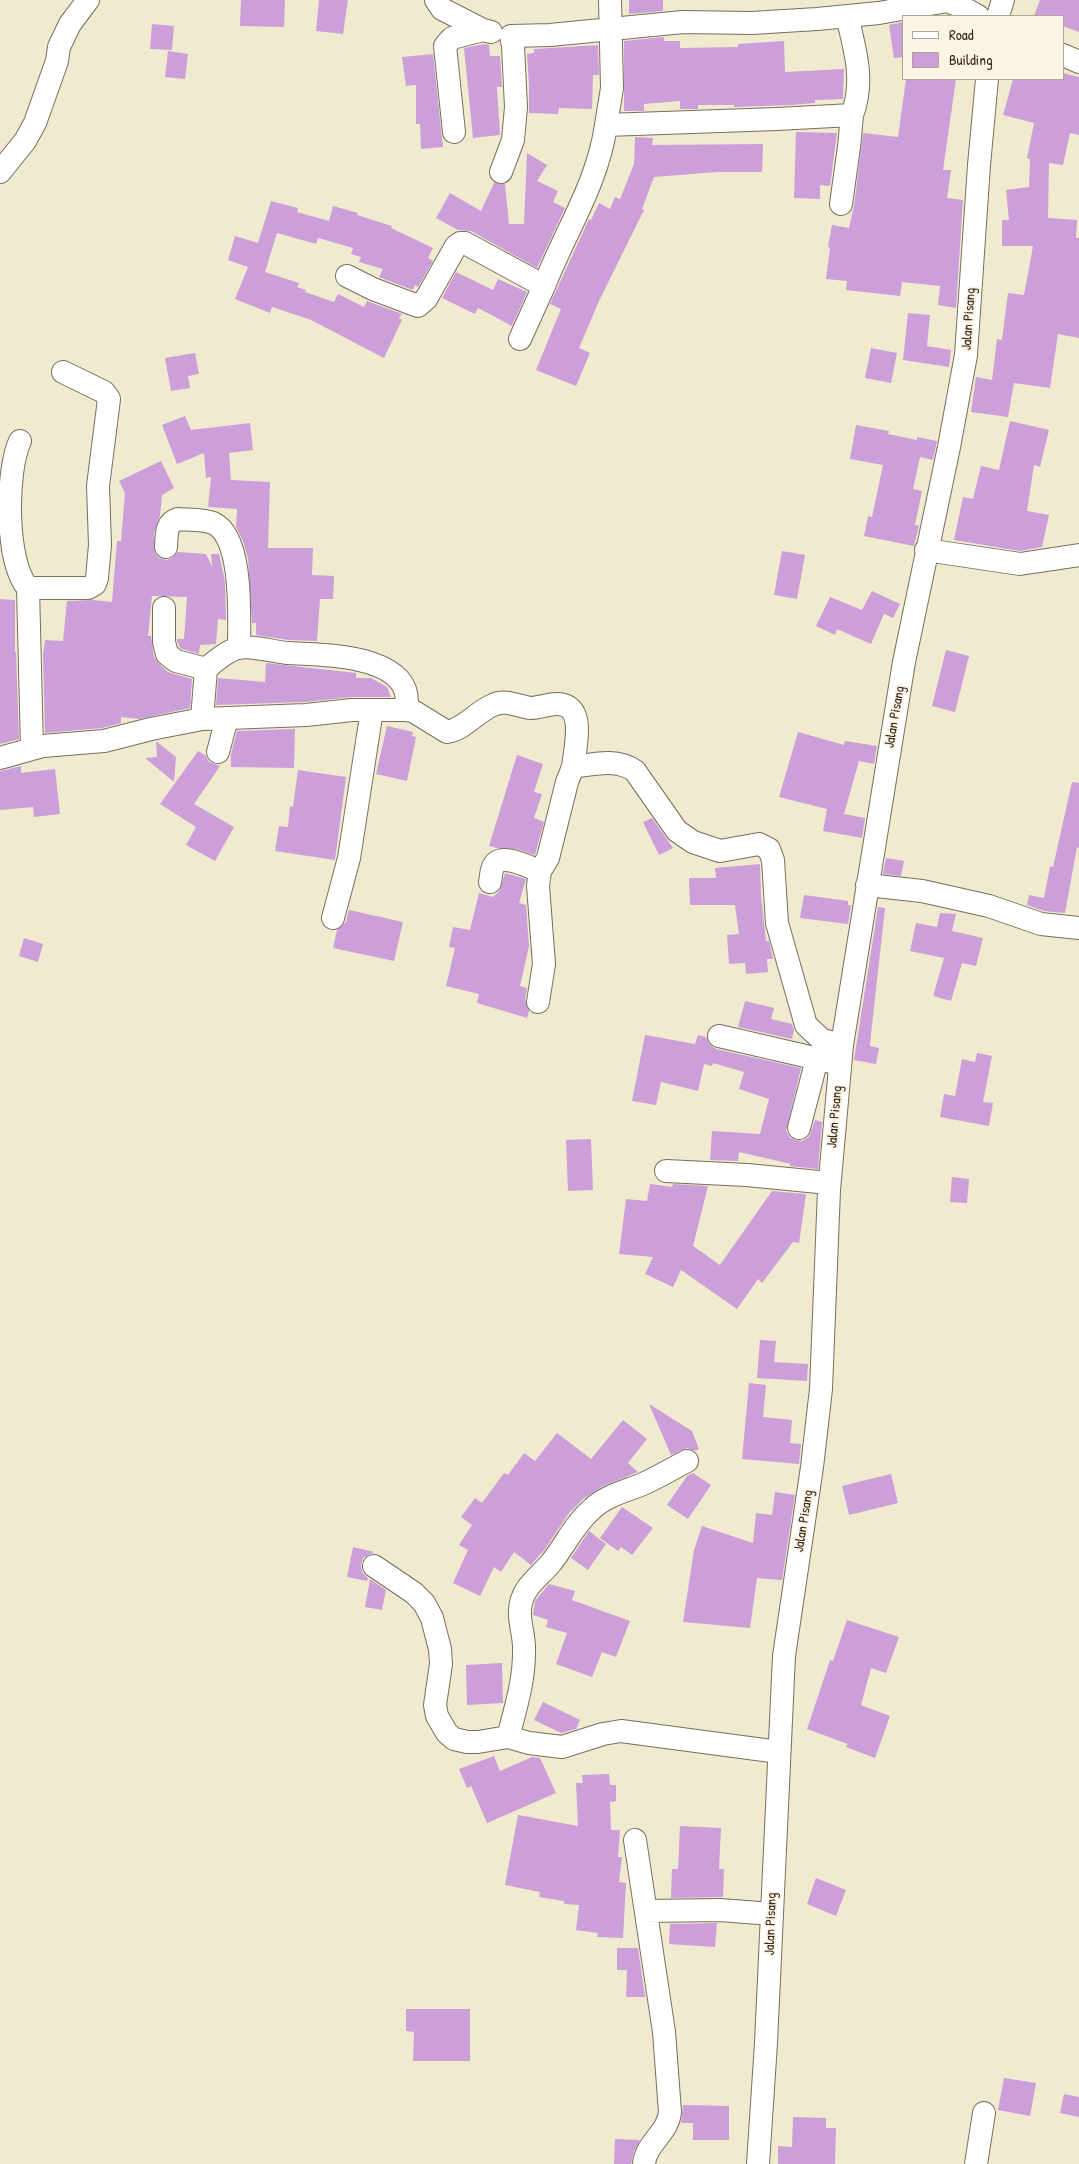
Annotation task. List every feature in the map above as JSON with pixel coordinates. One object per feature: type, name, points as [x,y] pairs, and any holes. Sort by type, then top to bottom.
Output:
[{"type":"street","points":[[0,172],[25,141],[35,123],[57,61],[59,47],[70,24],[88,0]]},
{"type":"street","points":[[436,0],[442,9],[483,30],[511,36],[550,35],[683,22],[752,23],[847,16],[879,13],[946,1],[960,6],[995,11]]},
{"type":"street","points":[[520,339],[588,192],[603,145],[612,88],[610,0]]},
{"type":"street","points":[[841,204],[852,115],[858,99],[859,63],[847,16]]},
{"type":"street","points":[[454,132],[445,46],[452,38],[483,30]]},
{"type":"street","points":[[501,172],[513,140],[516,107],[514,46],[511,36]]},
{"type":"street","points":[[1064,55],[1079,62]]},
{"type":"street","name":"Jalan Pisang","points":[[758,2164],[766,2043],[784,1656],[812,1467],[821,1389],[829,1182],[841,1055],[904,662],[966,355],[978,165],[987,80]]},
{"type":"street","points":[[606,125],[852,115]]},
{"type":"street","points":[[347,276],[373,289],[418,306],[426,300],[456,246],[460,243],[544,286]]},
{"type":"street","points":[[28,588],[88,588],[95,584],[97,578],[100,546],[98,486],[109,399],[104,392],[63,372]]},
{"type":"street","points":[[20,441],[12,467],[11,546],[19,574],[28,588],[32,749]]},
{"type":"street","points":[[166,547],[168,526],[178,519],[210,522],[218,527],[228,542],[234,556],[240,599],[239,648]]},
{"type":"street","points":[[926,550],[1020,564],[1079,555]]},
{"type":"street","points":[[164,608],[164,642],[167,654],[176,661],[206,668]]},
{"type":"street","points":[[202,719],[206,668],[239,648],[286,653],[322,654],[381,666],[393,673],[402,682],[408,702],[406,710]]},
{"type":"street","points":[[0,758],[32,749],[104,741],[202,719],[296,715],[352,710],[406,710],[413,711],[447,732],[461,727],[483,710],[501,702],[531,708],[556,703],[568,705],[573,709],[576,719],[577,737],[572,767],[548,858],[540,871],[538,886],[544,964],[538,1002]]},
{"type":"street","points":[[333,918],[349,858],[372,710]]},
{"type":"street","points":[[218,752],[227,718]]},
{"type":"street","points":[[572,767],[611,763],[628,766],[635,771],[677,830],[693,842],[707,848],[720,851],[760,844],[769,849],[773,860],[777,924],[806,1025],[841,1055]]},
{"type":"street","points":[[490,882],[493,867],[504,858],[540,871]]},
{"type":"street","points":[[867,885],[922,891],[989,906],[1040,924],[1079,928]]},
{"type":"street","points":[[719,1036],[817,1059],[841,1055]]},
{"type":"street","points":[[799,1128],[817,1059]]},
{"type":"street","points":[[666,1171],[829,1182]]},
{"type":"street","points":[[508,1737],[516,1711],[524,1667],[524,1644],[520,1610],[522,1597],[530,1584],[550,1564],[578,1524],[592,1508],[687,1461]]},
{"type":"street","points":[[374,1566],[414,1593],[424,1603],[432,1618],[440,1656],[435,1705],[437,1716],[442,1726],[454,1739],[467,1742],[488,1742],[508,1737],[529,1743],[562,1747],[603,1734],[622,1731],[779,1752]]},
{"type":"street","points":[[635,1840],[664,2032],[670,2112],[669,2121],[648,2150],[644,2164]]},
{"type":"street","points":[[646,1911],[720,1910],[772,1914]]},
{"type":"street","points":[[976,2164],[984,2113]]},
{"type":"building","points":[[241,0],[285,0],[284,27],[240,26]]},
{"type":"building","points":[[319,0],[348,0],[343,34],[316,31]]},
{"type":"building","points":[[629,0],[663,0],[663,11],[629,14]]},
{"type":"building","points":[[1040,0],[1079,0],[1079,32],[1064,26],[1064,15],[1034,15]]},
{"type":"building","points":[[902,22],[902,57],[894,58],[889,25]]},
{"type":"building","points":[[152,24],[174,26],[172,50],[150,49]]},
{"type":"building","points":[[664,37],[664,41],[680,41],[680,48],[738,47],[738,44],[784,41],[785,72],[844,69],[843,99],[815,100],[815,103],[791,105],[734,107],[734,105],[698,105],[698,109],[680,109],[680,101],[644,104],[644,111],[624,111],[624,41]]},
{"type":"building","points":[[484,44],[489,45],[490,56],[500,56],[502,87],[497,87],[500,135],[473,138],[464,48]]},
{"type":"building","points":[[598,45],[599,75],[593,75],[592,109],[559,108],[558,114],[529,113],[527,54],[534,53],[534,49]]},
{"type":"building","points":[[168,51],[188,54],[185,79],[165,77]]},
{"type":"building","points":[[433,54],[443,147],[421,149],[420,124],[416,124],[416,85],[406,86],[402,57]]},
{"type":"building","points":[[1064,73],[1079,77],[1079,135],[1070,133],[1063,165],[1049,163],[1048,218],[1077,220],[1076,238],[1079,238],[1079,338],[1058,334],[1050,388],[1014,383],[1008,417],[971,412],[976,377],[992,380],[997,339],[1002,340],[1008,293],[1024,295],[1033,246],[1002,246],[1002,220],[1009,220],[1006,190],[1029,187],[1030,159],[1027,158],[1034,123],[1003,115],[1013,80],[1064,80]]},
{"type":"building","points":[[906,80],[956,80],[943,170],[951,170],[947,198],[963,200],[956,308],[938,305],[940,286],[902,282],[900,296],[846,290],[847,281],[826,279],[830,248],[828,247],[832,225],[849,228],[854,206],[863,133],[898,137]]},
{"type":"building","points":[[796,132],[837,133],[830,186],[820,185],[820,199],[794,198]]},
{"type":"building","points":[[635,137],[653,138],[652,145],[763,144],[762,172],[717,172],[654,177],[642,209],[644,210],[599,301],[579,348],[590,353],[576,386],[536,370],[561,309],[550,304],[589,219],[591,220],[599,203],[610,209],[615,197],[620,199],[634,164]]},
{"type":"building","points":[[527,153],[547,165],[537,181],[558,191],[553,202],[565,208],[537,268],[471,231],[458,230],[436,218],[450,193],[481,211],[494,183],[505,184],[509,224],[524,224]]},
{"type":"building","points":[[271,201],[298,208],[297,212],[329,221],[333,206],[358,213],[357,215],[392,226],[391,228],[433,248],[428,258],[433,261],[418,287],[415,285],[413,290],[379,277],[383,269],[359,262],[361,257],[351,254],[353,248],[318,238],[316,244],[277,233],[265,272],[299,283],[297,287],[306,290],[305,292],[334,302],[338,294],[364,307],[367,301],[402,314],[399,318],[402,320],[384,358],[311,320],[272,307],[270,313],[235,299],[248,267],[228,260],[235,236],[258,243]]},
{"type":"building","points":[[456,272],[493,290],[498,279],[527,292],[512,326],[478,308],[475,314],[442,298]]},
{"type":"building","points":[[908,313],[930,315],[927,346],[951,350],[949,367],[903,360]]},
{"type":"building","points":[[871,348],[897,353],[891,383],[865,378]]},
{"type":"building","points":[[195,353],[199,374],[188,376],[190,388],[171,391],[165,358]]},
{"type":"building","points":[[185,416],[191,430],[250,423],[253,450],[229,453],[231,480],[270,482],[268,548],[313,548],[312,575],[334,576],[333,599],[320,599],[317,641],[289,640],[256,635],[256,623],[252,623],[248,559],[243,541],[236,527],[237,509],[208,507],[211,477],[206,478],[204,453],[177,464],[162,425]]},
{"type":"building","points":[[1010,421],[1049,430],[1040,467],[1034,465],[1027,511],[1049,515],[1042,547],[1020,551],[954,540],[963,497],[973,499],[981,466],[999,470]]},
{"type":"building","points":[[856,425],[889,431],[888,434],[917,440],[917,437],[937,441],[933,460],[920,457],[913,489],[922,491],[915,525],[919,526],[914,546],[864,536],[868,516],[872,517],[883,465],[850,459]]},
{"type":"building","points":[[161,461],[174,488],[162,495],[160,516],[154,533],[155,553],[159,558],[166,560],[172,558],[178,552],[206,554],[212,566],[211,554],[219,554],[225,581],[226,620],[218,619],[216,644],[200,645],[199,654],[182,649],[177,640],[184,639],[187,597],[152,596],[148,636],[151,636],[154,657],[168,672],[192,679],[190,708],[139,719],[121,717],[121,723],[102,728],[45,733],[43,655],[45,640],[63,641],[67,601],[93,600],[112,602],[117,541],[121,541],[125,493],[119,481]]},
{"type":"building","points":[[782,551],[805,555],[797,599],[774,595]]},
{"type":"building","points":[[872,591],[900,604],[893,618],[884,614],[871,644],[837,629],[835,635],[816,626],[830,597],[862,610]]},
{"type":"building","points":[[0,599],[15,600],[19,739],[0,744]]},
{"type":"building","points":[[946,650],[969,656],[955,712],[932,706]]},
{"type":"building","points":[[266,663],[356,673],[356,678],[371,678],[387,687],[391,697],[352,697],[305,702],[216,705],[218,678],[265,682]]},
{"type":"building","points":[[387,726],[413,732],[412,736],[416,737],[407,781],[376,774]]},
{"type":"building","points":[[295,729],[294,768],[231,767],[231,754],[237,731]]},
{"type":"building","points":[[798,732],[844,745],[845,741],[877,746],[874,764],[859,761],[844,814],[865,818],[862,838],[823,831],[827,809],[779,797]]},
{"type":"building","points":[[156,741],[176,757],[174,782],[145,758],[157,757]]},
{"type":"building","points":[[198,751],[205,755],[209,762],[220,766],[194,804],[234,827],[215,861],[186,845],[196,827],[160,804]]},
{"type":"building","points":[[517,755],[543,764],[534,792],[542,794],[534,818],[544,822],[535,855],[517,849],[489,846]]},
{"type":"building","points":[[21,766],[21,773],[55,769],[60,814],[34,817],[33,807],[0,810],[0,771]]},
{"type":"building","points":[[298,770],[346,777],[335,860],[275,851],[279,826],[288,827],[290,806],[293,807]]},
{"type":"building","points":[[1072,782],[1079,783],[1079,848],[1077,847],[1065,913],[1044,911],[1027,905],[1029,895],[1044,898],[1050,866],[1053,867]]},
{"type":"building","points":[[652,818],[673,848],[659,855],[643,822]]},
{"type":"building","points":[[886,858],[904,861],[901,876],[883,874]]},
{"type":"building","points":[[760,864],[766,941],[769,941],[773,959],[767,959],[768,972],[746,974],[745,963],[729,964],[727,935],[739,934],[735,905],[690,905],[689,878],[716,878],[715,868]]},
{"type":"building","points":[[505,873],[526,879],[519,903],[526,905],[529,946],[520,986],[527,988],[525,1000],[529,1011],[527,1018],[477,1003],[479,994],[446,986],[455,948],[449,947],[453,927],[470,930],[479,893],[493,897],[500,890]]},
{"type":"building","points":[[804,895],[848,901],[848,905],[851,905],[848,924],[800,918]]},
{"type":"building","points":[[878,907],[885,908],[870,1046],[879,1048],[876,1064],[854,1060]]},
{"type":"building","points":[[349,910],[403,922],[394,961],[333,948],[337,930],[346,922]]},
{"type":"building","points":[[940,913],[956,914],[952,931],[983,938],[976,966],[962,963],[951,1001],[933,996],[944,958],[910,951],[916,923],[937,927]]},
{"type":"building","points":[[24,938],[43,944],[38,962],[19,956]]},
{"type":"building","points":[[745,1001],[774,1008],[771,1019],[792,1024],[794,1030],[792,1039],[738,1027]]},
{"type":"building","points":[[645,1035],[695,1044],[698,1035],[706,1037],[710,1045],[716,1049],[801,1068],[786,1131],[790,1138],[802,1141],[809,1137],[815,1120],[822,1122],[818,1169],[789,1166],[791,1164],[739,1152],[738,1161],[710,1160],[712,1131],[760,1134],[769,1099],[739,1089],[744,1072],[713,1063],[712,1066],[704,1064],[698,1091],[661,1082],[656,1105],[632,1101]]},
{"type":"building","points":[[977,1053],[992,1056],[983,1102],[993,1103],[989,1126],[940,1117],[944,1094],[955,1096],[962,1059],[975,1062]]},
{"type":"building","points":[[591,1139],[593,1190],[568,1191],[566,1140]]},
{"type":"building","points":[[952,1177],[969,1179],[967,1203],[950,1202]]},
{"type":"building","points":[[650,1184],[672,1187],[673,1184],[708,1186],[693,1246],[720,1265],[772,1191],[806,1194],[799,1243],[793,1242],[762,1283],[758,1279],[737,1309],[681,1270],[673,1287],[645,1274],[653,1257],[619,1254],[626,1199],[647,1201]]},
{"type":"building","points":[[760,1340],[776,1341],[774,1362],[808,1364],[807,1381],[757,1378]]},
{"type":"building","points":[[749,1383],[766,1385],[763,1417],[792,1420],[790,1443],[801,1444],[799,1464],[742,1459]]},
{"type":"building","points":[[649,1404],[692,1431],[699,1449],[695,1451],[687,1448],[671,1455]]},
{"type":"building","points":[[623,1420],[647,1439],[628,1463],[638,1472],[603,1486],[583,1499],[569,1513],[545,1549],[531,1565],[514,1552],[501,1572],[494,1567],[480,1596],[453,1583],[468,1550],[459,1545],[472,1525],[461,1517],[475,1498],[482,1503],[504,1473],[508,1475],[524,1453],[535,1461],[557,1433],[591,1459]]},
{"type":"building","points":[[693,1473],[711,1485],[688,1519],[667,1505],[687,1476]]},
{"type":"building","points":[[891,1474],[898,1503],[849,1515],[842,1486]]},
{"type":"building","points":[[775,1492],[795,1495],[782,1580],[757,1578],[750,1628],[683,1622],[694,1550],[702,1526],[753,1543],[756,1513],[772,1515]]},
{"type":"building","points":[[622,1507],[653,1528],[632,1555],[621,1547],[618,1551],[600,1538]]},
{"type":"building","points":[[589,1531],[606,1544],[588,1570],[571,1558]]},
{"type":"building","points":[[353,1547],[374,1552],[363,1558],[361,1565],[362,1572],[368,1578],[367,1581],[347,1577]]},
{"type":"building","points":[[370,1579],[386,1590],[382,1610],[365,1607]]},
{"type":"building","points":[[549,1584],[575,1591],[572,1600],[630,1621],[616,1657],[602,1652],[592,1677],[556,1664],[567,1633],[546,1627],[548,1620],[533,1615],[535,1601]]},
{"type":"building","points":[[847,1620],[899,1637],[886,1673],[871,1668],[861,1705],[890,1716],[875,1758],[846,1747],[848,1744],[807,1729],[830,1660],[833,1661]]},
{"type":"building","points":[[502,1663],[503,1703],[467,1705],[466,1665]]},
{"type":"building","points":[[543,1702],[580,1720],[576,1729],[561,1733],[534,1720]]},
{"type":"building","points":[[494,1756],[500,1771],[532,1757],[540,1758],[556,1793],[487,1823],[471,1786],[467,1788],[459,1769]]},
{"type":"building","points":[[609,1774],[610,1785],[616,1785],[616,1801],[610,1802],[611,1830],[620,1830],[618,1857],[622,1857],[619,1882],[626,1883],[623,1938],[597,1937],[598,1933],[576,1930],[579,1905],[564,1904],[564,1901],[539,1897],[540,1892],[505,1885],[518,1815],[578,1826],[576,1783],[583,1783],[582,1775]]},
{"type":"building","points":[[680,1826],[721,1828],[719,1869],[724,1869],[723,1897],[671,1898],[672,1869],[678,1869]]},
{"type":"building","points":[[816,1878],[846,1890],[836,1916],[807,1904]]},
{"type":"building","points":[[717,1923],[715,1947],[669,1944],[670,1924]]},
{"type":"building","points":[[617,1948],[638,1948],[645,1997],[626,1997],[627,1970],[617,1970]]},
{"type":"building","points":[[406,2009],[470,2009],[470,2061],[413,2061],[414,2032],[406,2031]]},
{"type":"building","points":[[1004,2078],[1036,2083],[1030,2116],[998,2110]]},
{"type":"building","points":[[1064,2094],[1079,2097],[1079,2117],[1060,2113]]},
{"type":"building","points":[[683,2105],[729,2106],[729,2140],[693,2140],[693,2123],[681,2123]]},
{"type":"building","points":[[793,2117],[826,2118],[826,2128],[836,2128],[835,2164],[778,2164],[778,2146],[792,2147]]},
{"type":"building","points":[[615,2139],[640,2140],[634,2151],[631,2164],[614,2164]]}]
